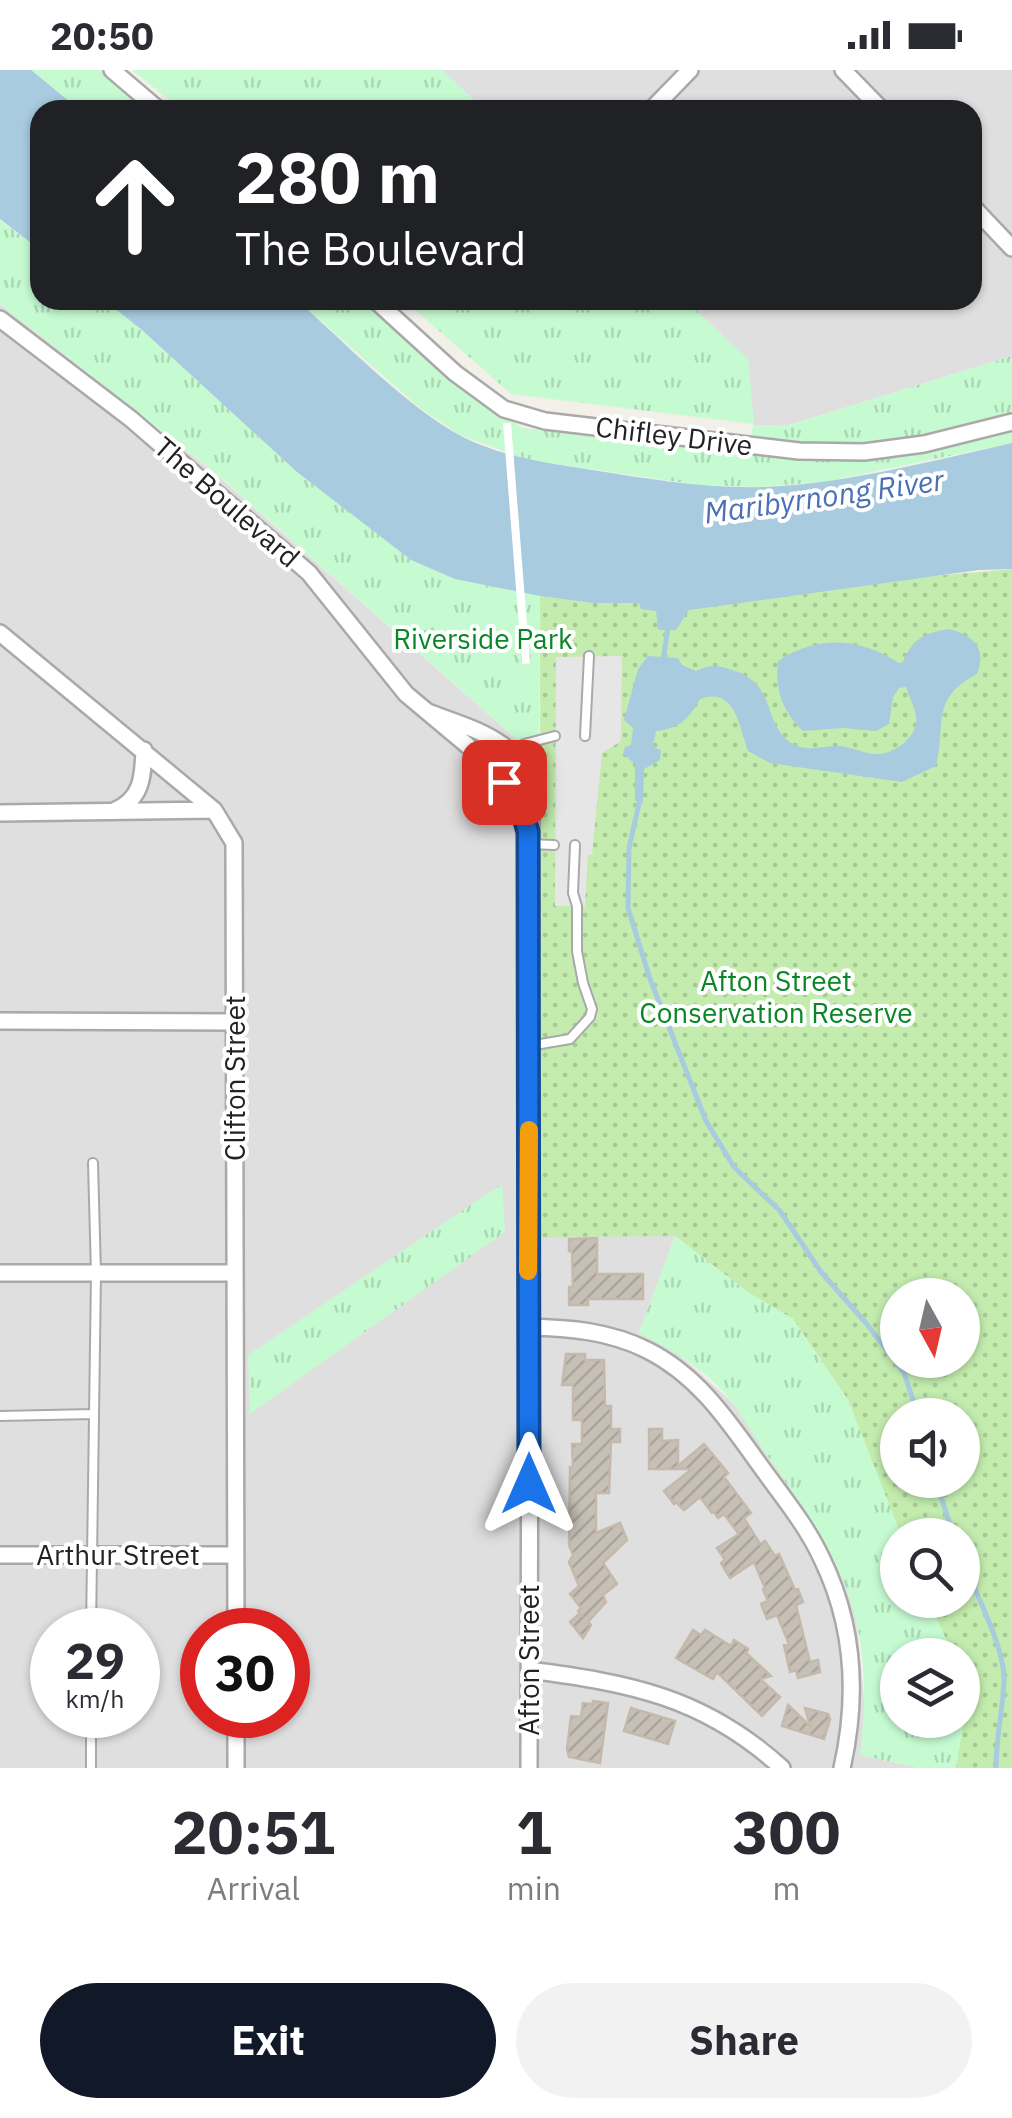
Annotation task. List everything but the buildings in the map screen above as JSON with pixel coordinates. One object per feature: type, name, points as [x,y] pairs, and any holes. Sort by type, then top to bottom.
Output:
[{"type":"street","points":[[112,70],[147,100]]},
{"type":"street","points":[[660,100],[690,70]]},
{"type":"street","points":[[844,70],[872,100]]},
{"type":"street","points":[[982,216],[1012,248]]},
{"type":"street","name":"Chifley Drive","points":[[386,310],[455,374],[504,409],[546,422],[799,450],[864,452],[924,444],[1012,422]]},
{"type":"street","name":"The Boulevard","points":[[0,318],[131,418],[309,573],[406,694],[466,740],[504,782],[522,810],[529,838]]},
{"type":"street","name":"Clifton Street","points":[[0,634],[214,810],[234,843],[236,1608]]},
{"type":"street","name":"The Boulevard","points":[[428,712],[488,736],[513,752]]},
{"type":"street","points":[[110,812],[134,800],[141,786],[144,750]]},
{"type":"street","points":[[513,752],[528,781],[532,811],[529,838]]},
{"type":"street","points":[[0,813],[214,810]]},
{"type":"street","name":"Afton Street","points":[[529,838],[529,1768]]},
{"type":"street","points":[[0,1022],[236,1022]]},
{"type":"street","points":[[0,1273],[235,1273]]},
{"type":"street","points":[[528,1327],[598,1332],[669,1362],[712,1401],[774,1484],[822,1559],[844,1622],[852,1690],[842,1768]]},
{"type":"street","name":"Arthur Street","points":[[0,1555],[236,1555]]},
{"type":"street","points":[[529,1670],[611,1681],[666,1696],[724,1723],[782,1768]]},
{"type":"street","points":[[236,1738],[236,1768]]},
{"type":"lane","points":[[585,736],[589,656]]},
{"type":"lane","points":[[513,752],[524,744],[555,736]]},
{"type":"lane","points":[[529,838],[554,845]]},
{"type":"lane","points":[[529,1046],[570,1039],[590,1017],[592,1009],[582,983],[578,951],[576,845]]},
{"type":"lane","points":[[90,1608],[94,1162]]},
{"type":"lane","points":[[0,1416],[93,1414]]},
{"type":"lane","points":[[91,1738],[91,1768]]},
{"type":"shaded area","points":[[442,70],[1012,70],[1012,356],[789,425],[754,425],[747,359],[696,310],[982,310],[982,100],[474,100]]},
{"type":"shaded area","points":[[0,304],[217,475],[539,759],[541,1236],[675,1236],[639,1333],[675,1351],[733,1403],[802,1503],[831,1549],[856,1615],[865,1710],[860,1755],[920,1768],[0,1768]]},
{"type":"shaded area","points":[[622,656],[621,736],[620,742],[602,753],[585,906],[555,906],[556,657]]},
{"type":"green space","points":[[31,70],[100,70],[134,100],[68,100]]},
{"type":"green space","points":[[132,70],[442,70],[474,100],[170,100]]},
{"type":"green space","name":"Riverside Park","points":[[0,220],[30,242],[30,310],[117,310],[297,472],[411,560],[455,579],[540,596],[539,759],[218,475],[0,304]]},
{"type":"green space","points":[[308,310],[381,310],[522,428],[749,455],[753,424],[511,394],[415,310],[696,310],[748,359],[754,425],[789,425],[1012,356],[1012,443],[829,481],[763,487],[699,485],[528,460],[460,435],[420,408]]},
{"type":"green space","name":"Afton Street Conservation Reserve","points":[[1012,569],[1012,1768],[956,1768],[960,1738],[980,1738],[980,1638],[945,1638],[936,1618],[980,1618],[980,1518],[894,1518],[886,1498],[980,1498],[980,1398],[880,1398],[880,1482],[848,1400],[793,1319],[749,1293],[675,1236],[541,1237],[540,596],[593,603],[640,603]]},
{"type":"green space","points":[[502,1184],[505,1232],[250,1414],[248,1355]]},
{"type":"green space","points":[[675,1236],[749,1293],[793,1319],[848,1400],[880,1482],[880,1498],[886,1498],[894,1518],[880,1518],[880,1618],[936,1618],[945,1638],[880,1638],[880,1738],[961,1738],[956,1768],[920,1768],[860,1755],[863,1667],[849,1596],[835,1563],[818,1531],[726,1395],[692,1364],[639,1333]]},
{"type":"water","points":[[0,70],[31,70],[68,100],[30,100],[30,242],[0,219]]},
{"type":"water","name":"Maribyrnong River","points":[[117,310],[308,310],[398,391],[461,436],[525,458],[679,483],[797,485],[890,470],[1012,443],[1012,569],[979,570],[689,610],[676,630],[658,630],[656,611],[641,609],[639,603],[593,603],[455,579],[411,560],[297,472]]},
{"type":"water","points":[[949,629],[976,644],[980,665],[977,674],[962,683],[946,703],[936,766],[902,782],[770,763],[748,751],[734,711],[721,698],[712,696],[700,699],[677,725],[656,731],[653,747],[661,750],[660,760],[644,769],[643,803],[635,801],[635,764],[623,754],[625,747],[631,745],[633,728],[624,720],[638,669],[648,656],[678,658],[682,665],[696,671],[718,666],[747,676],[763,694],[783,736],[793,744],[883,753],[904,743],[914,731],[915,713],[906,687],[899,688],[893,697],[889,724],[876,731],[803,731],[782,699],[778,661],[808,647],[838,643],[869,648],[899,663],[921,638]]},
{"type":"pier","points":[[503,423],[511,423],[530,663],[522,664]]},
{"type":"waterway","points":[[663,661],[668,627]]},
{"type":"waterway","points":[[640,799],[629,848],[628,908],[650,979],[706,1121],[734,1167],[780,1211],[821,1272],[904,1373],[912,1398]]},
{"type":"waterway","points":[[942,1498],[948,1518]]},
{"type":"waterway","points":[[980,1602],[1003,1668],[996,1768]]},
{"type":"slow traffic","points":[[528,1271],[529,1130]]},
{"type":"route","points":[[504,782],[522,810],[528,832],[529,1484]]}]
